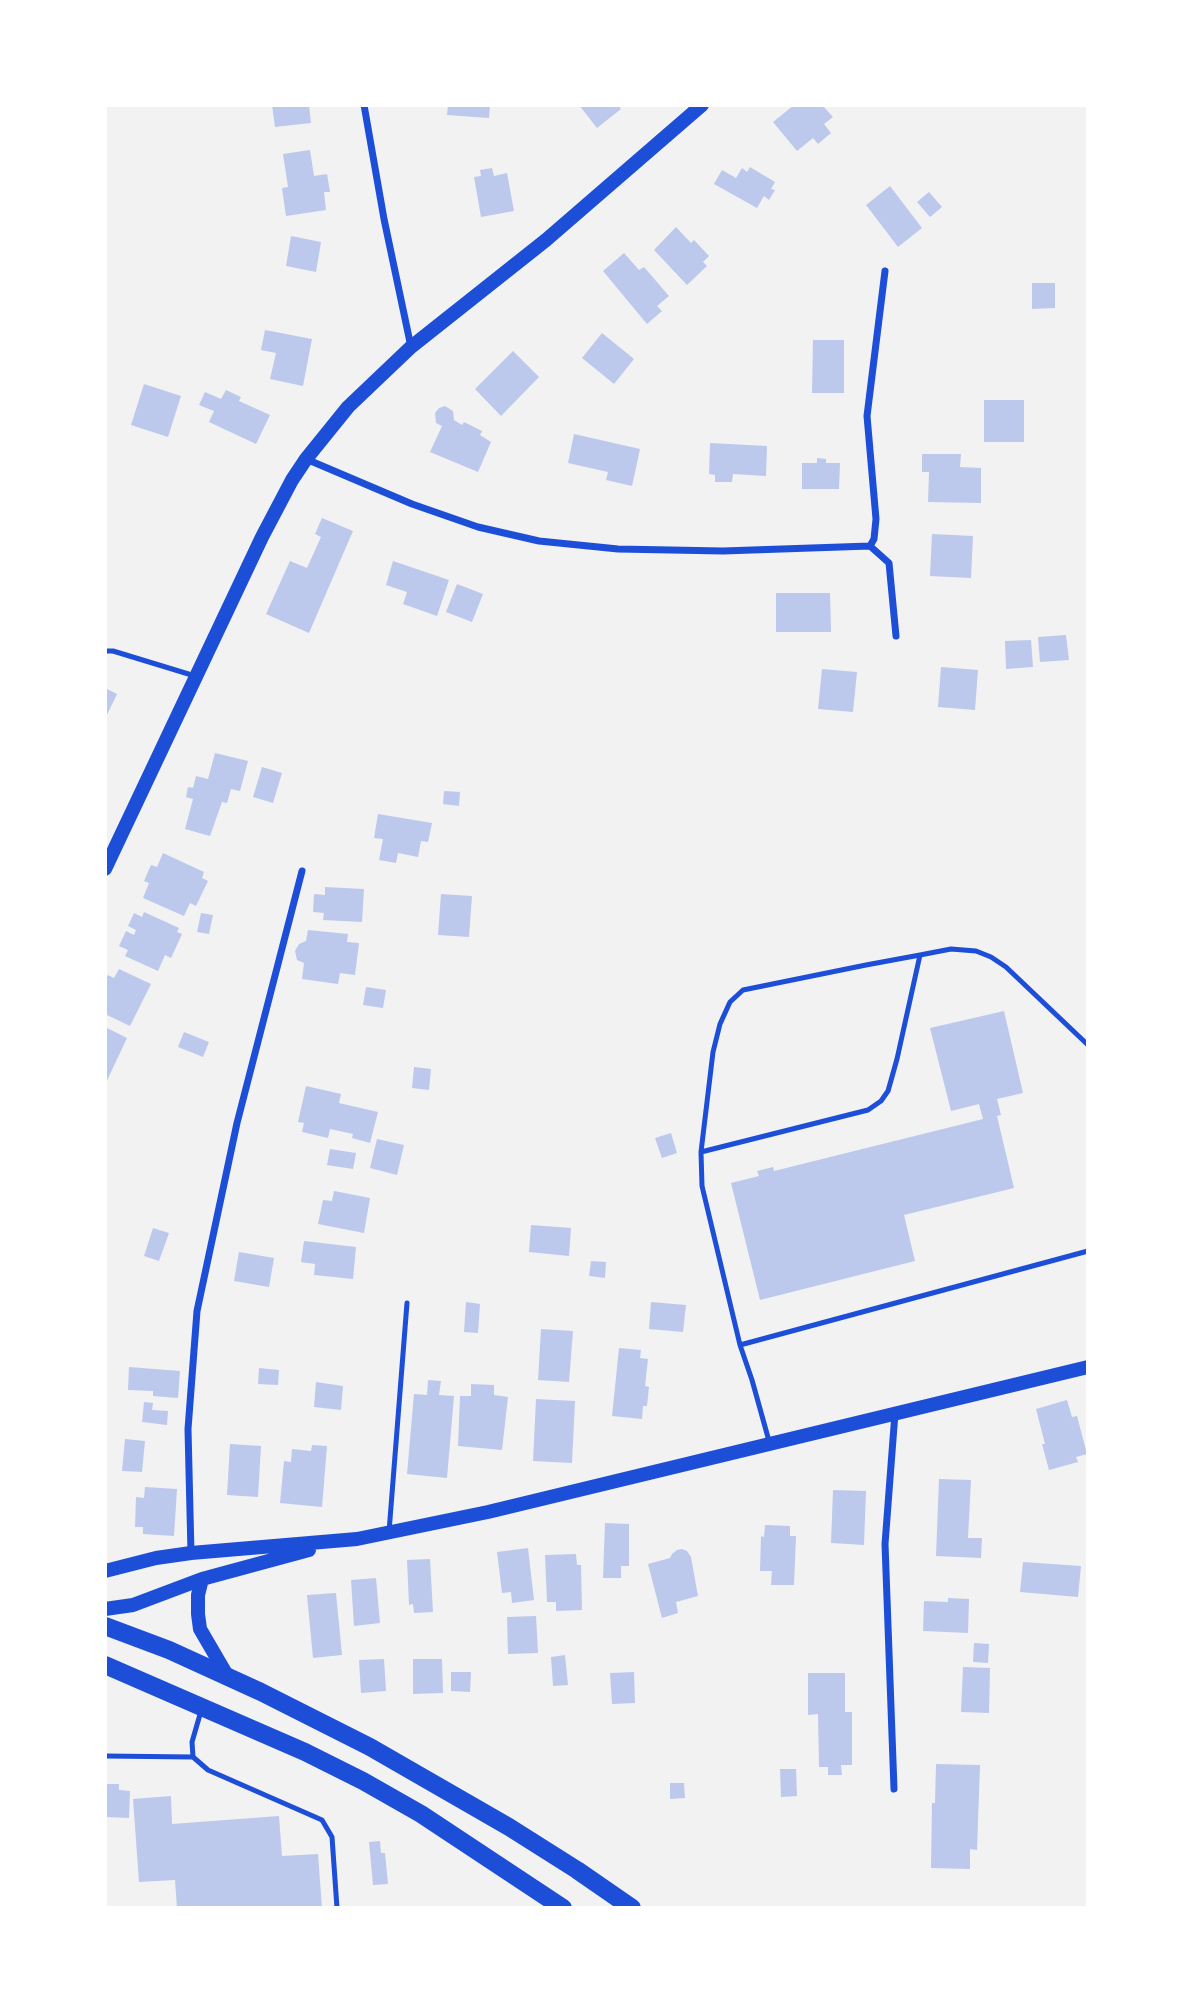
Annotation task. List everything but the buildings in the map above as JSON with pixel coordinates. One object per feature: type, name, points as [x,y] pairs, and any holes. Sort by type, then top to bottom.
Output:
[{"type":"main road","points":[[105,869],[271,519],[306,459],[348,407],[411,347],[546,240],[702,105]]},
{"type":"main road","points":[[105,1571],[156,1558],[191,1553],[344,1540],[488,1512],[1088,1367]]},
{"type":"main road","points":[[105,1609],[133,1605],[202,1579],[344,1540]]},
{"type":"main road","points":[[202,1579],[198,1595],[200,1629],[228,1677]]},
{"type":"main road","points":[[105,1626],[169,1650],[316,1719],[440,1786],[577,1870],[632,1908]]},
{"type":"main road","points":[[105,1665],[305,1752],[363,1781],[421,1814],[563,1908]]},
{"type":"street","points":[[364,105],[384,219],[411,347]]},
{"type":"street","points":[[870,546],[874,539],[876,519],[867,416],[885,271]]},
{"type":"street","points":[[306,459],[412,504],[478,527],[539,541],[618,548],[723,551],[870,546],[889,563],[896,636]]},
{"type":"street","points":[[191,1553],[188,1429],[197,1311],[240,1113],[302,871]]},
{"type":"street","points":[[894,1789],[885,1544],[895,1413]]},
{"type":"lane","points":[[105,651],[113,651],[195,676]]},
{"type":"lane","points":[[769,1443],[740,1345],[702,1186],[701,1152],[713,1052],[720,1024],[730,1002],[743,990],[951,949],[976,951],[1006,967],[1088,1045]]},
{"type":"lane","points":[[701,1152],[868,1110],[881,1101],[888,1091],[897,1059],[920,955]]},
{"type":"lane","points":[[740,1345],[1088,1251]]},
{"type":"lane","points":[[389,1532],[407,1303]]},
{"type":"lane","points":[[193,1757],[192,1742],[202,1708]]},
{"type":"lane","points":[[105,1756],[193,1757],[208,1770],[322,1820],[332,1837],[337,1908]]}]
